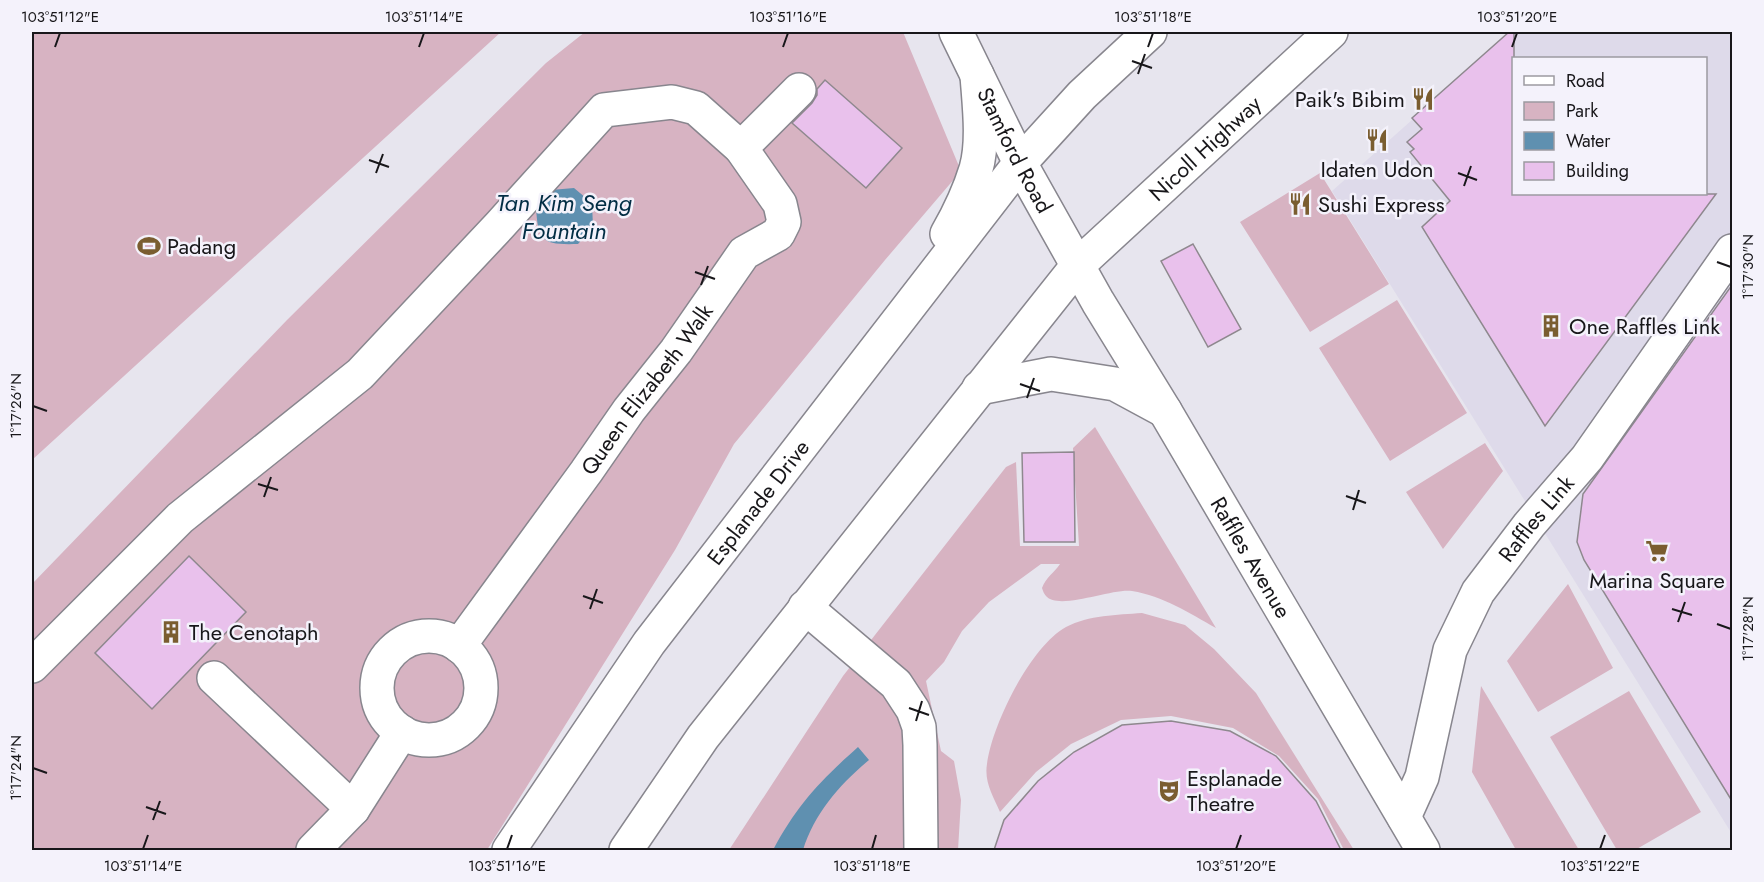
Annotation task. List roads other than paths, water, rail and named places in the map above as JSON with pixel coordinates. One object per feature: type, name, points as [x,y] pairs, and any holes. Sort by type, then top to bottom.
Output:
[{"type":"main road","name":"Stamford Road","points":[[956,32],[1020,163],[1078,265]]},
{"type":"main road","points":[[1020,163],[1082,95],[1150,32]]},
{"type":"main road","name":"Nicoll Highway","points":[[1078,265],[1330,32]]},
{"type":"main road","points":[[899,319],[960,210],[976,167],[981,121],[977,75]]},
{"type":"main road","points":[[741,148],[799,90]]},
{"type":"main road","name":"Queen Elizabeth Walk","points":[[32,666],[180,518],[360,374],[604,110],[672,102],[696,108],[741,148],[780,204],[784,222],[778,234],[744,253],[676,351],[629,410],[459,646]]},
{"type":"main road","name":"Esplanade Drive","points":[[509,850],[649,643],[1020,163]]},
{"type":"main road","name":"Raffles Link","points":[[1404,817],[1422,777],[1450,650],[1478,592],[1529,525],[1587,458],[1732,251]]},
{"type":"main road","points":[[626,850],[703,737],[1078,265]]},
{"type":"main road","name":"Raffles Avenue","points":[[1078,265],[1424,850]]},
{"type":"main road","points":[[979,388],[1051,374],[1115,384],[1165,411]]},
{"type":"main road","points":[[805,607],[896,684],[913,710],[919,727],[921,850]]},
{"type":"main road","points":[[416,638],[442,638],[459,646],[474,662],[482,683],[480,702],[474,716],[461,730],[444,738],[426,740],[402,732],[386,718],[380,704],[377,683],[384,662],[398,646],[416,638]]},
{"type":"main road","points":[[214,678],[353,809]]},
{"type":"main road","points":[[313,850],[353,809],[402,732]]},
{"type":"water","name":"Tan Kim Seng Fountain","points":[[574,188],[592,203],[593,227],[578,244],[550,242],[545,239],[538,228],[536,207],[551,190]]},
{"type":"water","points":[[858,747],[869,760],[829,800],[814,824],[803,850],[773,850],[810,794]]},
{"type":"place","name":"Paik's Bibim","points":[[1423,99]]},
{"type":"place","name":"Idaten Udon","points":[[1377,140]]},
{"type":"place","name":"Sushi Express","points":[[1300,204]]},
{"type":"place","name":"Padang","points":[[149,246]]},
{"type":"place","name":"One Raffles Link","points":[[1551,326]]},
{"type":"place","name":"Marina Square","points":[[1657,551]]},
{"type":"place","name":"The Cenotaph","points":[[171,632]]},
{"type":"place","name":"Esplanade Theatre","points":[[1169,791]]}]
